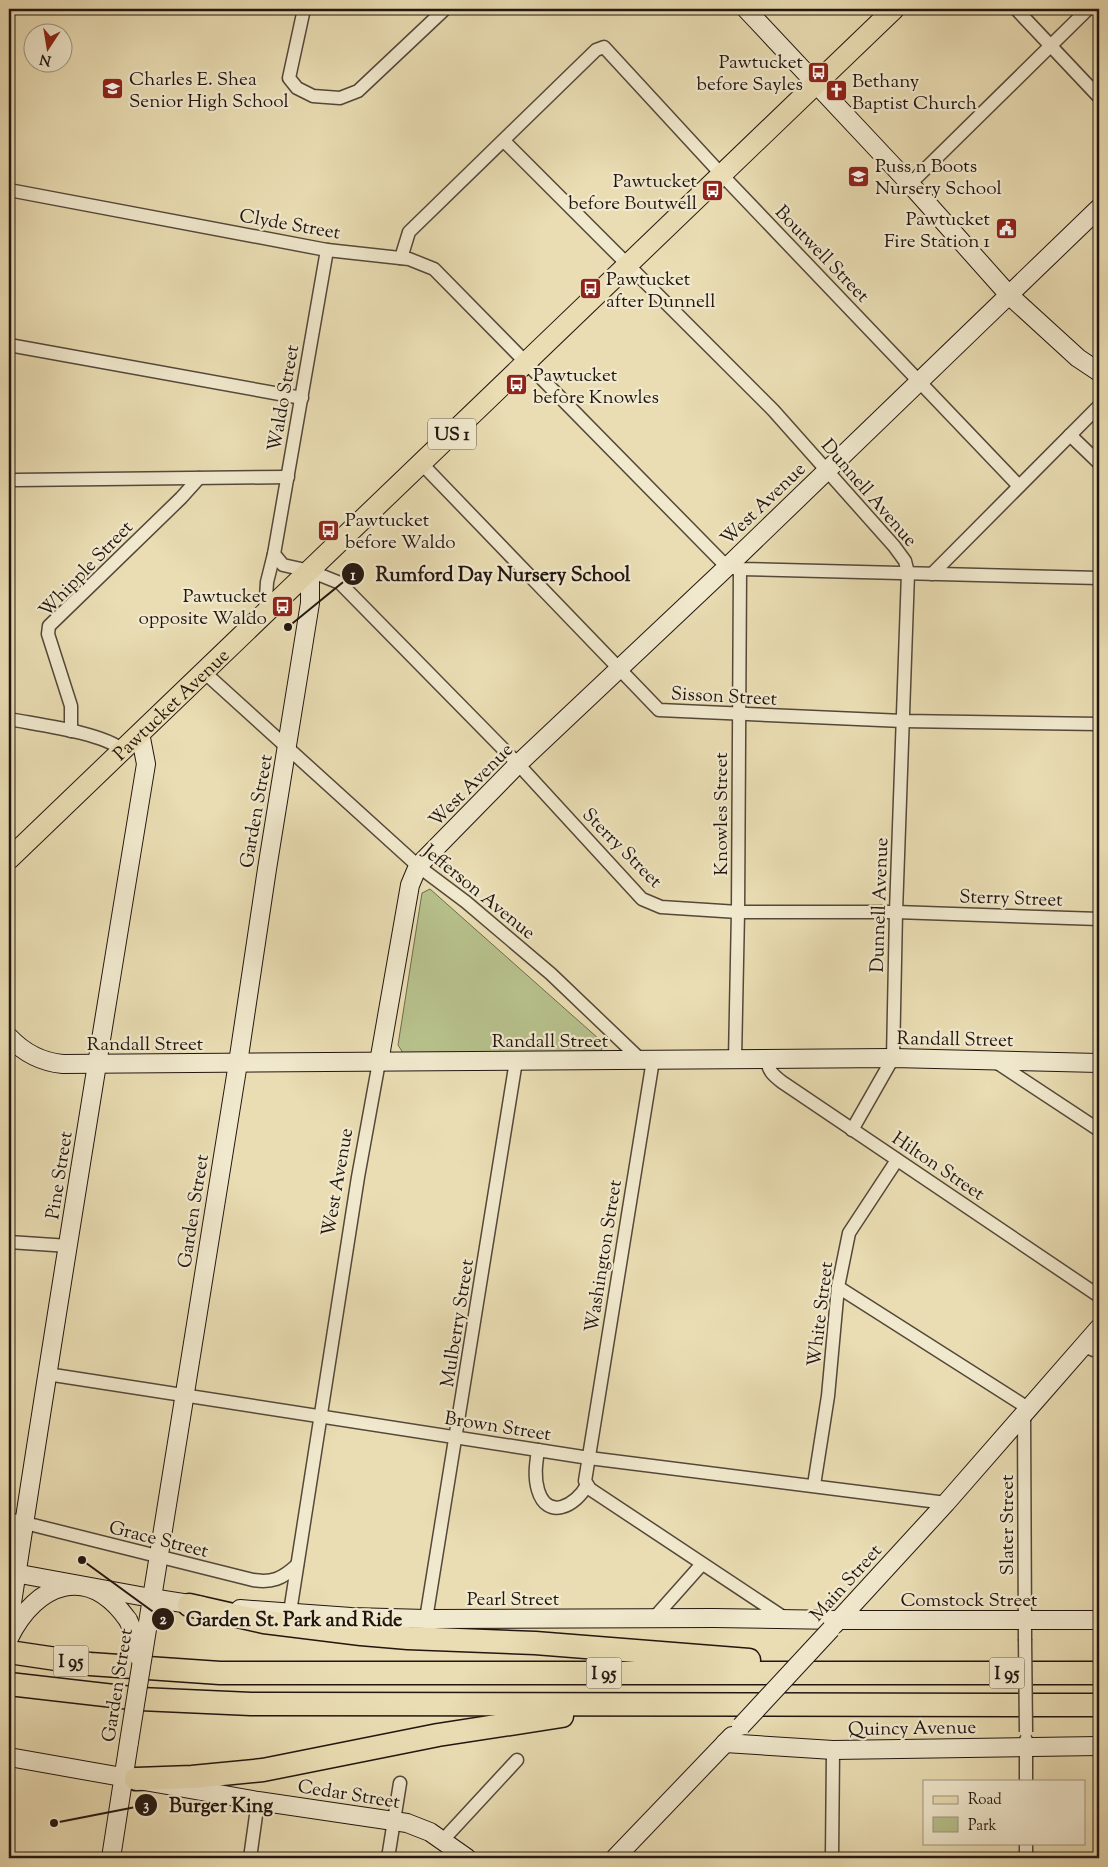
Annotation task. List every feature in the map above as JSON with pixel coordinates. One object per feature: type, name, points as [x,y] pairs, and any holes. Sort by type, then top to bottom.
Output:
[{"type":"highway","points":[[189,1605],[264,1622],[361,1634],[408,1638],[535,1643],[914,1673]]},
{"type":"highway","name":"I 95","points":[[9,1652],[90,1664],[220,1673],[1099,1673]]},
{"type":"highway","name":"I 95","points":[[9,1684],[117,1698],[207,1703],[1099,1705]]},
{"type":"highway","points":[[130,1778],[192,1777],[263,1770],[474,1729],[648,1704]]},
{"type":"main road","points":[[746,9],[815,85],[910,184],[1009,295],[1078,358],[1099,372]]},
{"type":"main road","name":"Pawtucket Avenue","points":[[9,859],[894,9]]},
{"type":"main road","name":"West Avenue","points":[[379,1062],[410,885],[418,866],[518,764],[619,669],[733,568],[827,471],[1099,208]]},
{"type":"main road","name":"Garden Street","points":[[111,1858],[130,1778],[129,1742],[238,1064],[266,868],[310,603],[310,571]]},
{"type":"main road","name":"Pine Street","points":[[9,1623],[12,1603],[16,1521],[47,1374],[69,1246],[146,764],[140,733]]},
{"type":"main road","name":"Randall Street","points":[[9,1037],[27,1052],[44,1061],[62,1064],[893,1058],[1099,1063]]},
{"type":"main road","name":"Main Street","points":[[615,1858],[835,1625],[946,1503],[1026,1410],[1091,1349],[1099,1328]]},
{"type":"main road","name":"Pearl Street","points":[[12,1573],[189,1605],[351,1617],[426,1619],[786,1619],[835,1625]]},
{"type":"main road","points":[[9,1638],[29,1606],[44,1595],[54,1590],[85,1586],[110,1600],[128,1620],[135,1638],[140,1674]]},
{"type":"main road","name":"Comstock Street","points":[[835,1625],[1099,1620]]},
{"type":"main road","name":"Quincy Avenue","points":[[725,1743],[833,1750],[1026,1739],[1099,1746]]},
{"type":"main road","name":"Cedar Street","points":[[9,1757],[258,1801],[394,1821],[419,1827],[443,1840],[468,1858]]},
{"type":"street","points":[[304,9],[289,78],[297,88],[313,96],[340,98],[358,91],[445,9]]},
{"type":"street","points":[[1016,9],[1099,97]]},
{"type":"street","points":[[910,184],[1088,9]]},
{"type":"street","name":"Boutwell Street","points":[[504,141],[596,50],[604,47],[722,175],[1019,486]]},
{"type":"street","points":[[401,258],[409,232],[504,141]]},
{"type":"street","name":"Dunnell Avenue","points":[[504,141],[774,410],[894,546],[905,561],[908,573],[896,912],[893,1058],[852,1130]]},
{"type":"street","name":"Clyde Street","points":[[9,190],[327,250],[409,259],[434,269],[526,363]]},
{"type":"street","name":"Waldo Street","points":[[265,614],[267,582],[288,477],[327,250]]},
{"type":"street","points":[[9,345],[302,398]]},
{"type":"street","points":[[526,363],[733,568],[1099,578]]},
{"type":"street","points":[[932,574],[1099,406]]},
{"type":"street","points":[[1070,435],[1099,463]]},
{"type":"street","name":"Sisson Street","points":[[421,463],[659,710],[739,715],[1099,724]]},
{"type":"street","points":[[16,480],[288,477]]},
{"type":"street","name":"Whipple Street","points":[[71,732],[71,706],[48,634],[50,626],[199,478]]},
{"type":"street","points":[[274,554],[283,564],[310,571]]},
{"type":"street","name":"Knowles Street","points":[[733,568],[739,715],[735,1059]]},
{"type":"street","name":"Sterry Street","points":[[310,571],[340,583],[518,764],[642,899],[661,907],[738,912],[896,912],[1099,919]]},
{"type":"street","name":"Jefferson Avenue","points":[[204,672],[418,866],[466,902],[551,974],[647,1060]]},
{"type":"street","points":[[9,719],[98,737],[116,744],[123,750]]},
{"type":"street","name":"Hilton Street","points":[[767,1059],[768,1068],[777,1078],[1099,1296]]},
{"type":"street","name":"Washington Street","points":[[587,1486],[585,1481],[647,1060]]},
{"type":"street","points":[[993,1060],[1099,1130]]},
{"type":"street","name":"Mulberry Street","points":[[426,1619],[516,1061]]},
{"type":"street","name":"West Avenue","points":[[290,1612],[358,1177],[379,1062]]},
{"type":"street","name":"White Street","points":[[814,1486],[828,1396],[838,1286],[848,1233],[896,1160]]},
{"type":"street","points":[[9,1242],[69,1246]]},
{"type":"street","points":[[838,1286],[1026,1410]]},
{"type":"street","name":"Brown Street","points":[[47,1374],[589,1458],[946,1503]]},
{"type":"street","name":"Slater Street","points":[[1026,1410],[1024,1448],[1026,1780]]},
{"type":"street","name":"Slater Street","points":[[1005,1434],[1024,1448]]},
{"type":"street","points":[[538,1450],[534,1470],[538,1491],[544,1502],[552,1507],[562,1508],[574,1502],[582,1495],[587,1486],[786,1619]]},
{"type":"street","name":"Grace Street","points":[[16,1521],[267,1582],[284,1575],[297,1565]]},
{"type":"street","points":[[654,1618],[702,1564]]},
{"type":"street","points":[[832,1858],[833,1750]]},
{"type":"street","points":[[443,1840],[517,1760]]},
{"type":"street","points":[[388,1858],[400,1783]]},
{"type":"street","points":[[250,1858],[258,1801]]},
{"type":"street","points":[[1026,1844],[1026,1858]]},
{"type":"green space","points":[[430,889],[599,1039],[602,1048],[599,1055],[410,1057],[403,1053],[398,1045],[422,893]]},
{"type":"place","name":"Pawtucket before Sayles","points":[[819,72]]},
{"type":"place","name":"Charles E. Shea Senior High School","points":[[113,89]]},
{"type":"place","name":"Bethany Baptist Church","points":[[836,91]]},
{"type":"place","name":"Puss n Boots Nursery School","points":[[859,176]]},
{"type":"place","name":"Pawtucket before Boutwell","points":[[713,191]]},
{"type":"place","name":"Pawtucket Fire Station 1","points":[[1006,229]]},
{"type":"place","name":"Pawtucket after Dunnell","points":[[590,289]]},
{"type":"place","name":"Pawtucket before Knowles","points":[[517,385]]},
{"type":"place","name":"Pawtucket before Waldo","points":[[329,530]]},
{"type":"place","name":"Pawtucket opposite Waldo","points":[[283,606]]},
{"type":"place","name":"Rumford Day Nursery School","points":[[288,627]]},
{"type":"place","name":"Garden St. Park and Ride","points":[[82,1560]]},
{"type":"place","name":"Burger King","points":[[54,1823]]}]
